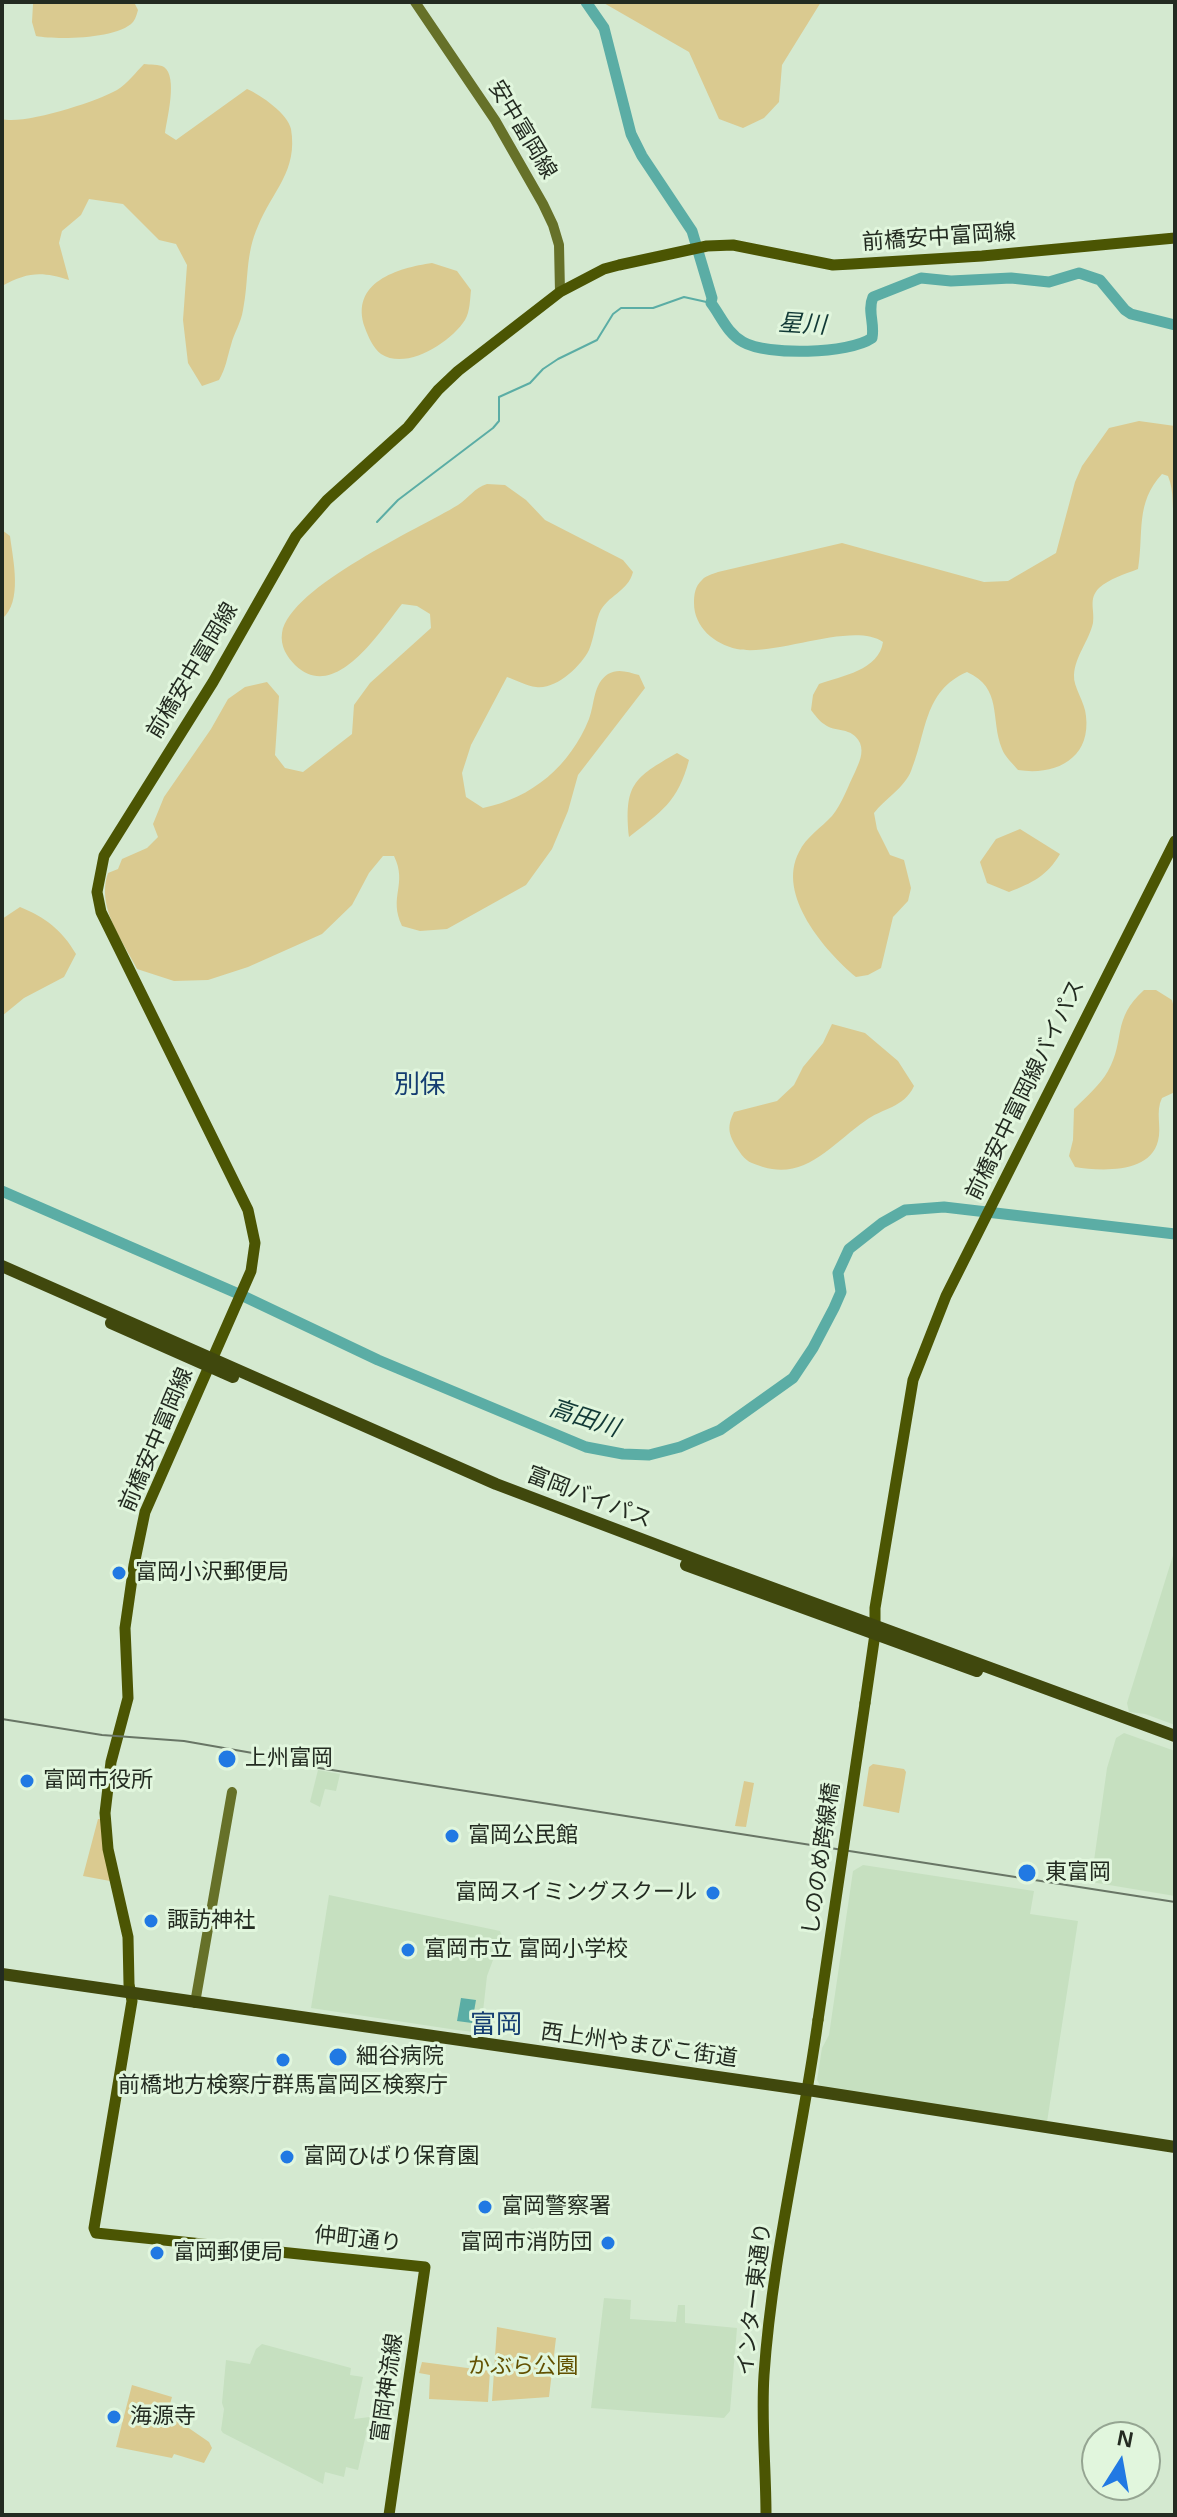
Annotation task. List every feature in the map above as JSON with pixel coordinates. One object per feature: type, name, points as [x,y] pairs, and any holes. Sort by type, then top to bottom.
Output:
[{"type":"highway","name":"富岡バイパス","points":[[2,1266],[495,1490],[707,1573],[1175,1736]]},
{"type":"highway","name":"富岡バイパス","points":[[2,1275],[211,1363]]},
{"type":"highway","name":"富岡バイパス","points":[[876,1630],[1175,1745]]},
{"type":"highway","name":"西上州やまびこ街道","points":[[2,1974],[808,2090],[1175,2147]]},
{"type":"main road","name":"安中富岡線","points":[[415,2],[495,120],[543,204],[559,245],[560,292]]},
{"type":"main road","name":"前橋安中富岡線","points":[[131,1994],[127,1930],[108,1849],[105,1813],[111,1762],[128,1698],[126,1614],[145,1512],[251,1271],[255,1243],[248,1210],[101,912],[97,892],[104,856],[213,682],[303,526],[327,500],[408,427],[448,380],[560,292],[604,269],[707,246],[733,245],[842,265],[1175,238]]},
{"type":"main road","name":"前橋安中富岡線バイパス","points":[[876,1630],[875,1608],[913,1380],[946,1296],[1175,841]]},
{"type":"main road","name":"しののめ跨線橋","points":[[808,2090],[876,1630]]},
{"type":"main road","points":[[195,2003],[232,1792]]},
{"type":"main road","name":"仲町通り","points":[[131,1994],[94,2228],[96,2233],[425,2267]]},
{"type":"main road","name":"インター東通り","points":[[766,2515],[764,2376],[780,2248],[808,2090]]},
{"type":"main road","name":"富岡神流線","points":[[389,2515],[425,2267]]},
{"type":"shaded area","points":[[1175,1549],[1175,1725],[1145,1714],[1129,1712],[1127,1703]]},
{"type":"shaded area","points":[[1124,1733],[1175,1751],[1175,1896],[1091,1882],[1107,1768],[1116,1738]]},
{"type":"shaded area","points":[[318,1770],[340,1774],[336,1791],[325,1789],[320,1807],[310,1802]]},
{"type":"shaded area","points":[[863,1865],[1034,1891],[1030,1914],[1078,1921],[1047,2122],[821,2087],[817,2080],[822,2048],[829,2035],[853,1871]]},
{"type":"shaded area","name":"富岡市立 富岡小学校","points":[[329,1895],[500,1931],[502,1936],[487,1976],[481,2029],[474,2032],[457,2030],[311,2008]]},
{"type":"shaded area","points":[[604,2298],[631,2300],[630,2319],[676,2322],[678,2305],[685,2305],[685,2323],[737,2328],[730,2411],[724,2418],[591,2408]]},
{"type":"shaded area","points":[[262,2344],[351,2368],[350,2375],[363,2377],[354,2419],[377,2416],[380,2425],[392,2426],[391,2435],[367,2430],[358,2470],[346,2467],[344,2477],[325,2472],[323,2484],[223,2433],[226,2360],[250,2364],[256,2349]]},
{"type":"green space","points":[[134,2],[138,10],[133,22],[114,32],[87,37],[46,37],[36,36],[32,22],[33,4]]},
{"type":"green space","points":[[602,2],[821,2],[782,65],[779,102],[764,118],[743,128],[719,119],[689,52]]},
{"type":"green space","points":[[144,64],[162,66],[168,72],[170,98],[165,133],[176,140],[247,89],[279,111],[291,129],[288,169],[254,237],[242,315],[225,367],[219,380],[202,386],[188,363],[183,320],[187,265],[176,244],[159,240],[123,204],[89,199],[81,215],[62,231],[59,243],[69,280],[35,274],[2,286],[2,119],[43,116],[107,95],[121,87]]},
{"type":"green space","points":[[432,263],[457,271],[471,290],[465,320],[450,337],[428,352],[403,359],[381,354],[365,328],[362,312],[364,299],[380,280],[405,269]]},
{"type":"green space","points":[[1139,421],[1175,426],[1175,524],[1170,482],[1168,476],[1162,474],[1153,485],[1144,507],[1138,569],[1107,582],[1094,596],[1093,623],[1074,675],[1086,716],[1083,743],[1076,754],[1057,767],[1018,770],[1002,749],[994,705],[986,687],[967,672],[942,690],[928,714],[908,777],[874,813],[877,829],[890,855],[904,860],[911,888],[908,901],[893,917],[881,968],[856,977],[831,953],[807,921],[794,886],[794,869],[802,847],[839,806],[861,754],[860,743],[853,734],[828,727],[811,710],[813,695],[819,684],[848,675],[875,659],[883,642],[853,635],[753,650],[729,647],[713,639],[697,620],[694,603],[698,585],[705,577],[718,572],[842,543],[984,582],[1008,581],[1056,553],[1082,466],[1109,428]]},
{"type":"green space","points":[[487,484],[505,485],[526,500],[545,520],[623,560],[633,572],[627,584],[603,608],[589,650],[567,676],[544,687],[507,677],[471,745],[462,773],[466,797],[483,808],[533,788],[560,765],[581,736],[603,678],[616,671],[639,675],[645,688],[578,775],[568,811],[552,849],[526,885],[447,929],[420,931],[402,926],[397,906],[398,866],[394,856],[383,856],[369,873],[352,905],[322,934],[248,967],[208,980],[174,981],[137,969],[108,910],[105,886],[108,873],[118,869],[122,859],[147,848],[158,837],[153,824],[164,797],[228,699],[245,687],[267,682],[279,696],[275,755],[285,768],[303,772],[352,734],[354,705],[370,683],[431,628],[430,614],[417,606],[402,604],[355,659],[341,670],[326,676],[310,675],[287,655],[282,633],[290,615],[307,597],[358,560],[458,505]]},
{"type":"green space","points":[[2,530],[10,536],[15,592],[13,602],[2,619]]},
{"type":"green space","points":[[677,753],[689,760],[674,796],[659,813],[629,837],[628,805],[635,785],[650,769]]},
{"type":"green space","points":[[1020,829],[1060,854],[1038,878],[1009,892],[987,883],[980,862],[996,839]]},
{"type":"green space","points":[[20,907],[52,925],[76,954],[64,977],[24,998],[2,1016],[2,919]]},
{"type":"green space","points":[[1144,990],[1156,990],[1172,1000],[1175,1012],[1175,1092],[1162,1098],[1160,1103],[1158,1141],[1153,1152],[1135,1165],[1110,1169],[1075,1167],[1069,1156],[1074,1109],[1108,1071],[1127,1011]]},
{"type":"green space","points":[[832,1024],[865,1033],[898,1061],[914,1086],[910,1093],[805,1164],[778,1170],[749,1162],[731,1136],[729,1127],[734,1112],[777,1101],[794,1085],[803,1067],[823,1043]]},
{"type":"green space","points":[[873,1764],[904,1769],[906,1772],[899,1813],[863,1806],[869,1767]]},
{"type":"green space","points":[[744,1781],[754,1783],[746,1827],[735,1826]]},
{"type":"green space","points":[[98,1819],[101,1819],[110,1881],[83,1876]]},
{"type":"green space","name":"かぶら公園","points":[[497,2327],[556,2338],[549,2397],[492,2401]]},
{"type":"green space","points":[[422,2362],[490,2371],[488,2402],[429,2399],[430,2375],[419,2373]]},
{"type":"green space","points":[[132,2385],[172,2397],[168,2411],[181,2418],[180,2422],[209,2442],[212,2448],[204,2463],[174,2454],[172,2458],[116,2447]]},
{"type":"water","points":[[461,1998],[476,2000],[472,2023],[457,2021]]},
{"type":"waterway","name":"星川","points":[[586,2],[604,28],[631,134],[692,231],[711,303],[728,329],[743,342],[754,347],[788,351],[827,350],[861,343],[872,338],[873,297],[921,278],[951,281],[1011,278],[1049,282],[1079,273],[1100,280],[1131,314],[1175,325]]},
{"type":"waterway","points":[[377,522],[398,500],[493,428],[499,421],[499,397],[530,383],[558,359],[597,340],[613,314],[621,308],[653,308],[684,297],[711,303]]},
{"type":"waterway","name":"高田川","points":[[2,1191],[241,1295],[378,1360],[586,1447],[649,1455],[680,1447],[720,1430],[793,1378],[813,1348],[841,1292],[838,1273],[849,1249],[882,1223],[905,1210],[944,1207],[1175,1234]]},
{"type":"railway","points":[[2,1719],[102,1735],[184,1741],[264,1755],[300,1765],[1175,1902]]},
{"type":"place","name":"富岡小沢郵便局","points":[[119,1573]]},
{"type":"place","name":"上州富岡","points":[[227,1759]]},
{"type":"place","name":"富岡市役所","points":[[27,1781]]},
{"type":"place","name":"富岡公民館","points":[[452,1836]]},
{"type":"place","name":"東富岡","points":[[1027,1873]]},
{"type":"place","name":"富岡スイミングスクール","points":[[713,1893]]},
{"type":"place","name":"諏訪神社","points":[[151,1921]]},
{"type":"place","name":"富岡市立 富岡小学校","points":[[408,1950]]},
{"type":"place","name":"細谷病院","points":[[338,2057]]},
{"type":"place","name":"前橋地方検察庁群馬富岡区検察庁","points":[[283,2060]]},
{"type":"place","name":"富岡ひばり保育園","points":[[287,2157]]},
{"type":"place","name":"富岡警察署","points":[[485,2207]]},
{"type":"place","name":"富岡市消防団","points":[[608,2243]]},
{"type":"place","name":"富岡郵便局","points":[[157,2253]]},
{"type":"place","name":"海源寺","points":[[114,2417]]},
{"type":"district","name":"別保","points":[[420,1086]]},
{"type":"district","name":"富岡","points":[[496,2026]]}]
